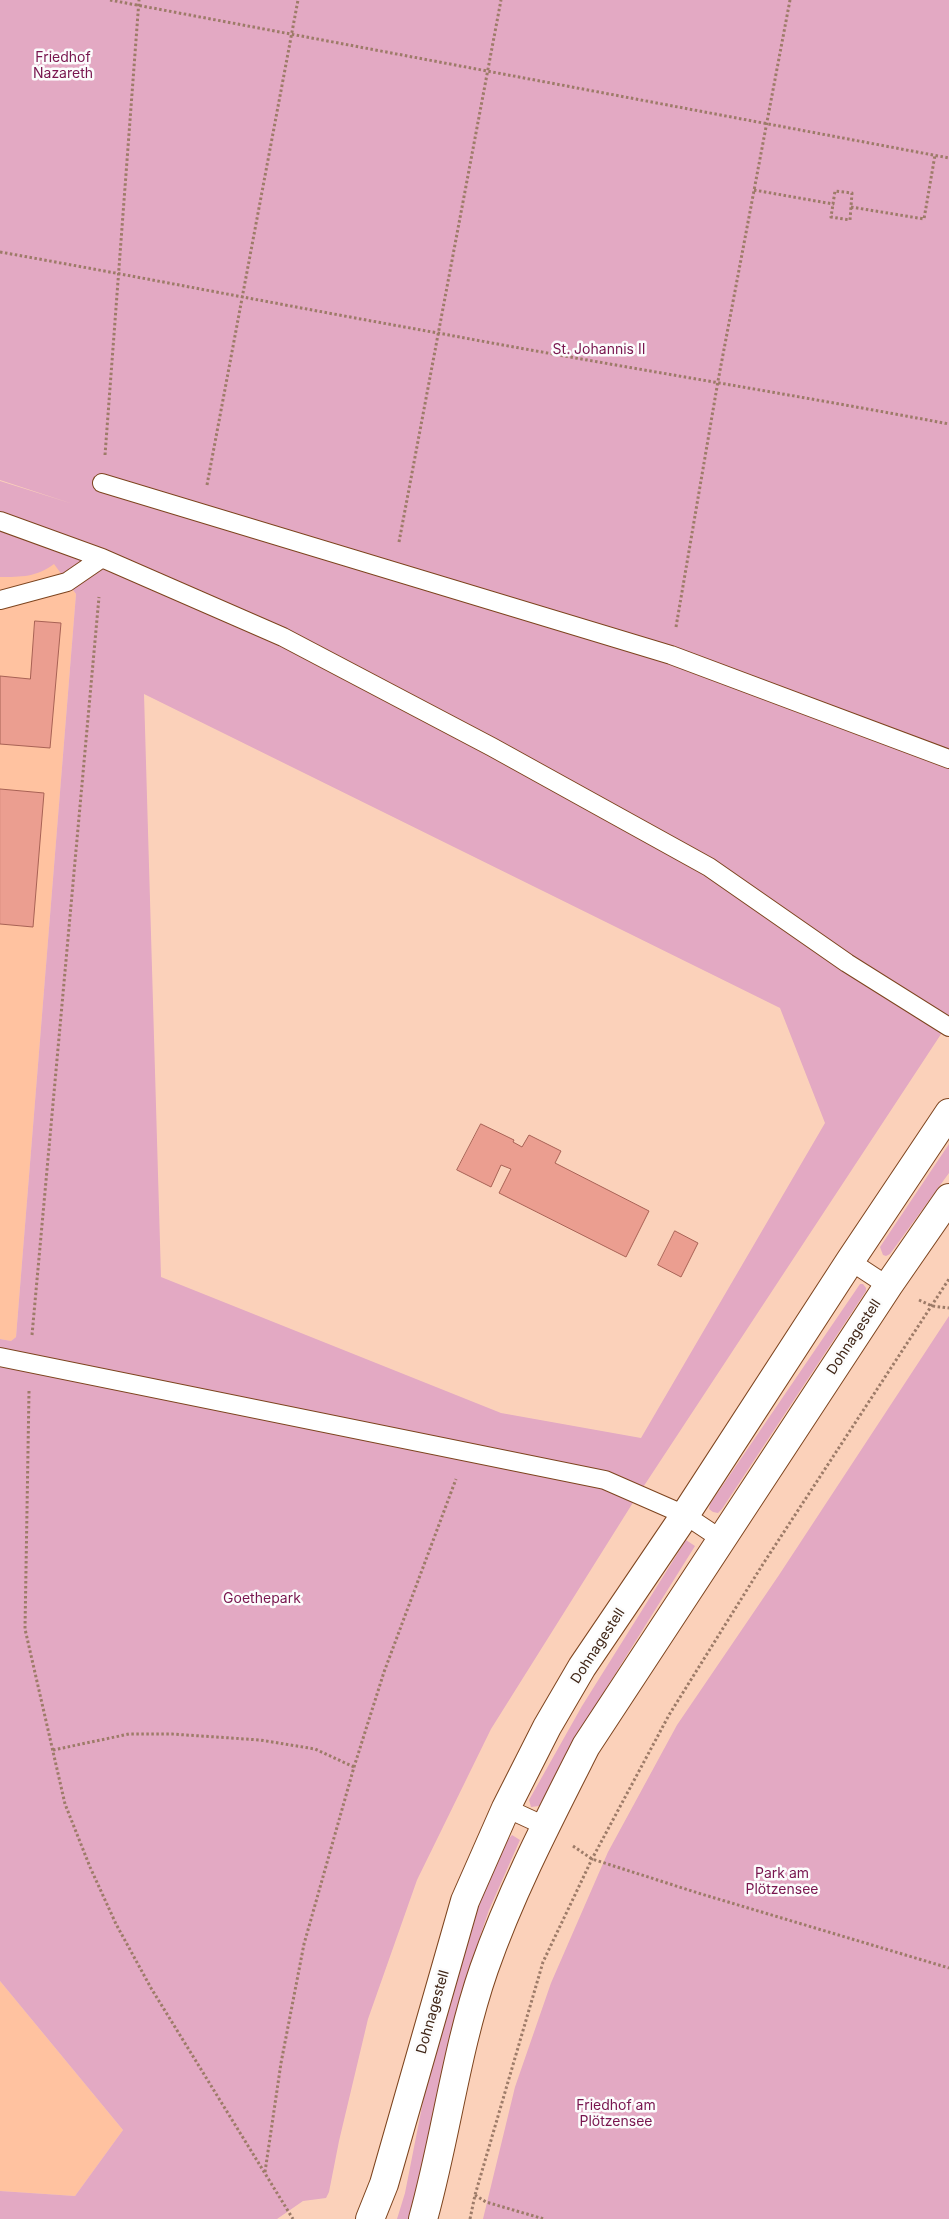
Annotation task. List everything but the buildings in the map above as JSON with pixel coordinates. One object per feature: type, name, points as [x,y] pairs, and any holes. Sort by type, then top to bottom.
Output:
[{"type":"street","name":"Dohnagestell","points":[[370,2219],[384,2184],[465,1902],[506,1808],[547,1728],[582,1667],[685,1516],[850,1261],[949,1113]]},
{"type":"street","name":"Dohnagestell","points":[[424,2219],[469,2021],[484,1969],[545,1826],[586,1746],[888,1286],[949,1198]]},
{"type":"lane","points":[[102,483],[671,655],[949,759]]},
{"type":"lane","points":[[0,521],[102,558],[282,637],[492,747],[709,867],[847,963],[949,1027]]},
{"type":"lane","points":[[0,600],[67,582],[102,558]]},
{"type":"lane","name":"Dohnagestell","points":[[850,1261],[888,1286]]},
{"type":"lane","points":[[0,1357],[605,1480],[685,1516],[721,1539]]},
{"type":"lane","points":[[506,1808],[545,1826]]},
{"type":"path","points":[[110,0],[949,158]]},
{"type":"path","points":[[102,483],[120,273],[139,0]]},
{"type":"path","points":[[202,513],[241,295],[298,0]]},
{"type":"path","points":[[394,570],[501,0]]},
{"type":"path","points":[[671,655],[718,381],[790,0]]},
{"type":"path","points":[[851,207],[924,219],[935,155]]},
{"type":"path","points":[[754,190],[833,204]]},
{"type":"path","points":[[834,191],[852,193],[850,220],[831,217],[833,204],[834,191]]},
{"type":"path","points":[[0,252],[241,295],[439,334],[718,381],[949,424]]},
{"type":"path","points":[[102,558],[30,1363],[25,1628],[65,1804],[116,1924],[151,1988],[293,2219]]},
{"type":"path","points":[[470,2219],[475,2195],[544,1962],[592,1859],[669,1715],[763,1564],[949,1279]]},
{"type":"path","points":[[264,2172],[281,2063],[304,1944],[354,1767],[384,1672],[467,1451]]},
{"type":"path","points":[[53,1750],[129,1734],[172,1734],[260,1740],[315,1749],[354,1767]]},
{"type":"path","points":[[604,1863],[949,1968]]},
{"type":"path","points":[[475,2195],[486,2202],[544,2219]]},
{"type":"shaded area","points":[[0,532],[58,553],[67,582],[76,594],[16,1337],[11,1341],[0,1339]]},
{"type":"shaded area","points":[[0,1981],[123,2130],[75,2196],[0,2191]]},
{"type":"green space","points":[[0,0],[949,0],[949,1022],[634,1501],[491,1729],[417,1880],[368,2019],[329,2192],[326,2198],[303,2201],[277,2219],[0,2219],[0,2191],[75,2196],[123,2130],[0,1981],[0,1339],[11,1341],[16,1337],[76,594],[54,564],[35,574],[0,577],[0,481],[73,504],[0,480]],"holes":[[[144,694],[780,1008],[825,1123],[641,1438],[501,1413],[161,1277]]]},
{"type":"green space","points":[[949,1144],[949,1173],[890,1254],[883,1255],[880,1247]]},
{"type":"green space","points":[[860,1284],[863,1284],[866,1291],[722,1509],[718,1513],[713,1512],[709,1509],[710,1504]]},
{"type":"green space","name":"Park am Plötzensee","points":[[949,1316],[949,2219],[483,2219],[515,2087],[551,1983],[608,1852],[677,1725],[779,1575]]},
{"type":"green space","points":[[686,1540],[695,1546],[592,1711],[539,1806],[531,1807],[529,1800],[582,1706]]},
{"type":"green space","points":[[512,1835],[520,1840],[489,1910],[461,1993],[414,2206],[409,2219],[397,2219],[405,2193],[429,2071],[473,1918],[507,1841]]},
{"type":"park label","name":"Friedhof Nazareth","points":[[63,66]]},
{"type":"park label","name":"St. Johannis II","points":[[599,350]]},
{"type":"park label","name":"Goethepark","points":[[262,1599]]},
{"type":"park label","name":"Friedhof am Plötzensee","points":[[616,2114]]}]
